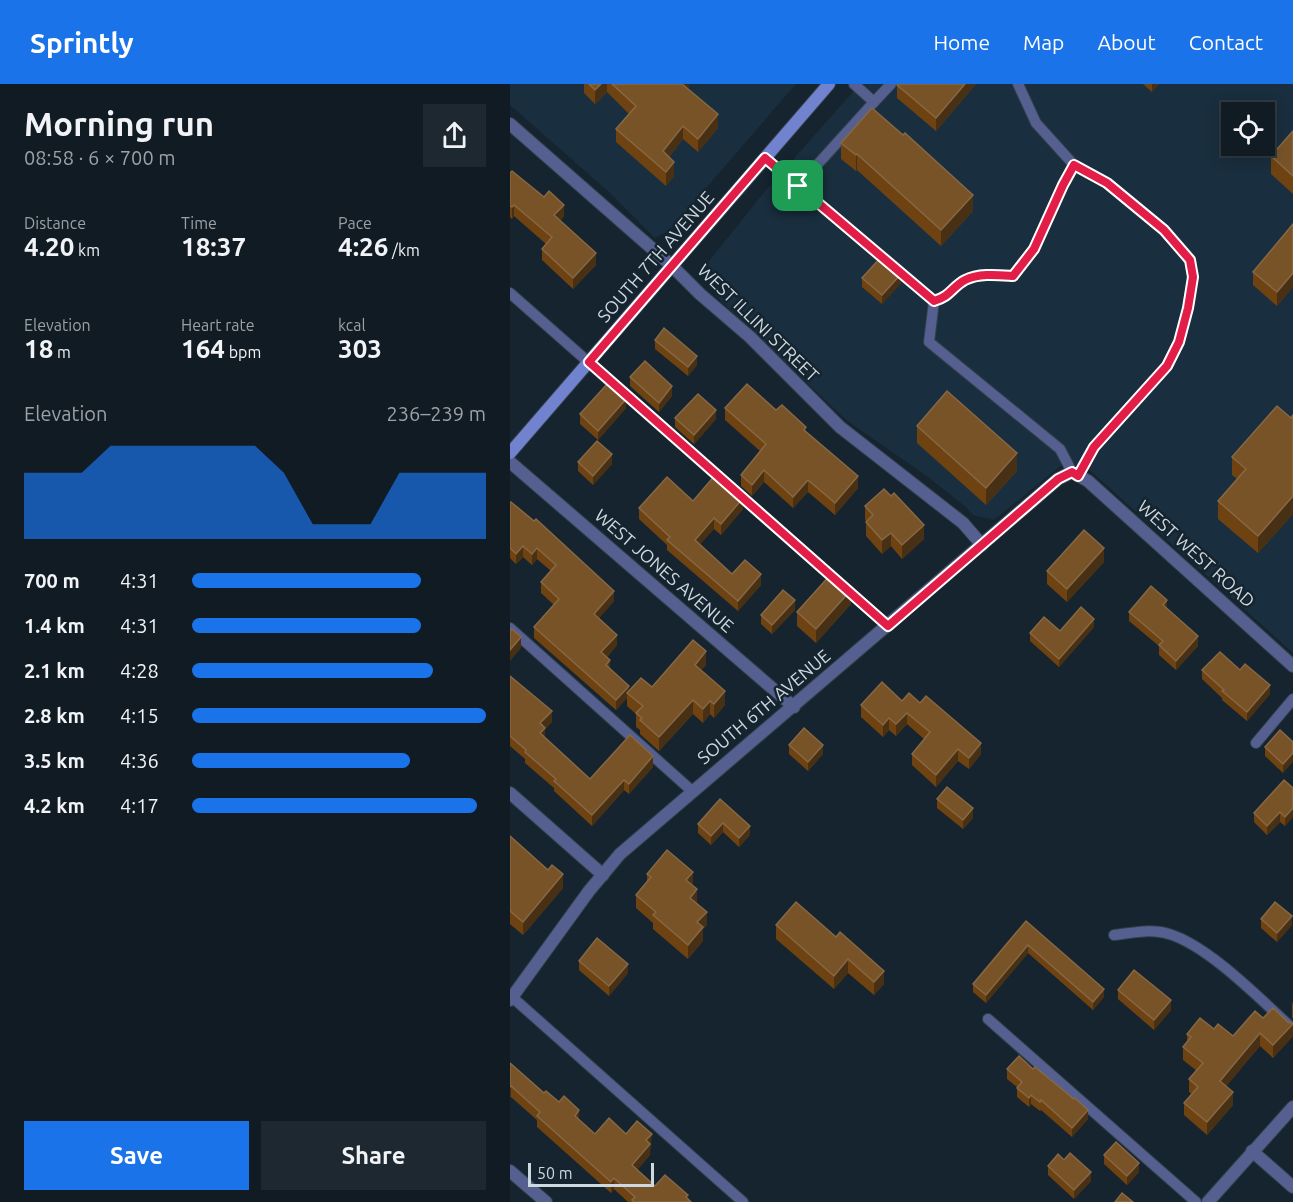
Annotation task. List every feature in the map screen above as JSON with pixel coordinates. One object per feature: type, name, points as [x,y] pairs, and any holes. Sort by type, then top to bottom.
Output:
[{"type":"main road","name":"SOUTH 7TH AVENUE","points":[[510,453],[829,84]]},
{"type":"street","name":"WEST ILLINI STREET","points":[[510,124],[750,337],[840,427],[963,522],[982,545]]},
{"type":"street","name":"WEST JONES AVENUE","points":[[510,462],[794,707]]},
{"type":"street","name":"SOUTH 6TH AVENUE","points":[[511,998],[589,891],[620,854],[1058,479],[1075,474]]},
{"type":"street","name":"WEST WEST ROAD","points":[[1075,474],[1088,481],[1293,666]]},
{"type":"street","points":[[510,794],[603,875]]},
{"type":"street","points":[[1208,1202],[1293,1107]]},
{"type":"street","points":[[1252,1151],[1293,1187]]},
{"type":"street","points":[[510,1170],[546,1202]]},
{"type":"lane","points":[[854,84],[874,102]]},
{"type":"lane","points":[[798,186],[891,84]]},
{"type":"lane","points":[[934,301],[929,342],[1060,448],[1075,474],[1094,447],[1167,366],[1179,342],[1193,277],[1190,260],[1164,230],[1107,183],[1074,165],[1036,123],[1018,84]]},
{"type":"lane","points":[[765,158],[934,301]]},
{"type":"lane","points":[[934,301],[946,298],[965,280],[987,275],[1013,276],[1034,249],[1074,165]]},
{"type":"lane","points":[[510,293],[888,626]]},
{"type":"lane","points":[[510,628],[692,791]]},
{"type":"lane","points":[[1256,743],[1293,699]]},
{"type":"lane","points":[[1114,935],[1146,931],[1168,933],[1200,948],[1293,1029]]},
{"type":"lane","points":[[511,998],[742,1202]]},
{"type":"lane","points":[[988,1020],[1196,1202]]},
{"type":"shaded area","points":[[510,84],[796,84],[669,231],[655,238],[610,193],[510,105]]},
{"type":"shaded area","points":[[860,84],[1293,84],[1293,653],[1086,467],[1071,463],[1063,464],[994,520],[973,515],[928,477],[846,420],[719,299],[703,278],[709,261],[766,190]]},
{"type":"building","points":[[589,84],[601,84],[595,90]]},
{"type":"building","points":[[612,84],[682,84],[718,114],[698,139],[683,126],[663,151],[674,162],[666,172],[616,129],[636,106]]},
{"type":"building","points":[[898,84],[965,84],[936,118]]},
{"type":"building","points":[[872,108],[903,135],[905,133],[973,195],[941,230],[857,154],[841,143]]},
{"type":"building","points":[[1293,131],[1293,176],[1271,156],[1275,156],[1275,151]]},
{"type":"building","points":[[512,171],[544,197],[549,191],[564,205],[554,215],[596,253],[573,278],[542,249],[552,237],[514,205],[510,206],[510,173]]},
{"type":"building","points":[[1293,224],[1293,273],[1277,292],[1253,272]]},
{"type":"building","points":[[881,257],[901,274],[882,295],[862,278]]},
{"type":"building","points":[[664,328],[697,356],[688,367],[655,340]]},
{"type":"building","points":[[645,361],[672,386],[659,403],[630,377]]},
{"type":"building","points":[[608,383],[626,399],[598,431],[580,414]]},
{"type":"building","points":[[747,384],[776,410],[782,405],[806,427],[804,430],[858,476],[835,503],[808,480],[793,497],[764,470],[752,485],[741,475],[766,444],[725,408]]},
{"type":"building","points":[[947,391],[1017,453],[986,488],[917,426]]},
{"type":"building","points":[[698,394],[716,410],[694,435],[675,418]]},
{"type":"building","points":[[1277,406],[1291,418],[1293,415],[1293,496],[1258,536],[1218,501],[1246,469],[1232,457]]},
{"type":"building","points":[[597,441],[612,454],[593,476],[578,462]]},
{"type":"building","points":[[716,474],[743,498],[721,524],[714,518],[695,540],[732,574],[745,560],[761,574],[738,601],[667,540],[670,537],[639,508],[667,477],[693,501]]},
{"type":"building","points":[[884,489],[891,496],[894,493],[924,525],[902,545],[891,533],[882,540],[866,522],[873,515],[865,506]]},
{"type":"building","points":[[511,502],[534,521],[536,519],[614,591],[594,614],[617,635],[601,652],[610,660],[606,665],[629,686],[616,700],[534,627],[559,599],[541,582],[556,565],[537,548],[532,554],[523,546],[516,554],[510,548]]},
{"type":"building","points":[[1084,530],[1104,548],[1067,589],[1047,571]]},
{"type":"building","points":[[832,573],[851,590],[816,629],[797,612]]},
{"type":"building","points":[[1151,586],[1167,600],[1163,605],[1198,636],[1176,661],[1159,645],[1163,641],[1129,612]]},
{"type":"building","points":[[783,590],[795,600],[772,625],[761,615]]},
{"type":"building","points":[[1081,607],[1094,619],[1059,659],[1030,633],[1044,617],[1060,631]]},
{"type":"building","points":[[512,629],[521,637],[510,650],[510,631]]},
{"type":"building","points":[[693,640],[706,651],[695,665],[725,691],[714,704],[710,701],[703,709],[693,700],[659,737],[640,720],[642,718],[636,713],[643,706],[627,693],[641,678],[652,687]]},
{"type":"building","points":[[1220,652],[1240,670],[1245,664],[1270,685],[1247,712],[1202,670]]},
{"type":"building","points":[[510,676],[552,711],[540,723],[545,728],[540,733],[590,779],[630,735],[653,756],[629,784],[624,780],[592,815],[554,781],[556,779],[510,736]]},
{"type":"building","points":[[882,682],[902,701],[909,693],[920,703],[926,696],[981,743],[969,758],[958,749],[936,775],[912,754],[930,732],[907,713],[896,724],[889,718],[883,725],[861,705]]},
{"type":"building","points":[[804,728],[823,745],[808,762],[789,745]]},
{"type":"building","points":[[1280,730],[1293,742],[1293,753],[1283,764],[1265,747]]},
{"type":"building","points":[[1284,780],[1293,788],[1293,808],[1285,817],[1280,812],[1267,826],[1254,813]]},
{"type":"building","points":[[947,787],[973,808],[963,820],[937,799]]},
{"type":"building","points":[[720,799],[750,826],[739,838],[723,823],[711,836],[698,824]]},
{"type":"building","points":[[510,836],[548,870],[552,865],[563,874],[523,922],[510,911]]},
{"type":"building","points":[[667,850],[693,872],[686,880],[697,889],[690,898],[707,912],[697,922],[703,927],[688,945],[653,915],[656,912],[636,895],[651,877],[647,874]]},
{"type":"building","points":[[796,902],[836,937],[840,932],[884,971],[874,982],[848,959],[834,976],[776,925]]},
{"type":"building","points":[[1275,902],[1292,916],[1277,933],[1261,919]]},
{"type":"building","points":[[1026,921],[1104,989],[1093,1002],[1028,945],[986,995],[973,984]]},
{"type":"building","points":[[597,938],[628,964],[609,986],[579,961]]},
{"type":"building","points":[[1134,970],[1171,1000],[1154,1020],[1118,990]]},
{"type":"building","points":[[1273,1008],[1293,1024],[1273,1045],[1260,1033],[1220,1081],[1233,1092],[1207,1122],[1184,1103],[1198,1087],[1189,1079],[1203,1063],[1183,1047],[1191,1037],[1187,1034],[1200,1018],[1214,1029],[1218,1024],[1233,1036],[1255,1011],[1263,1018]]},
{"type":"building","points":[[1019,1056],[1088,1110],[1072,1128],[1041,1100],[1040,1102],[1031,1095],[1029,1098],[1017,1088],[1022,1082],[1007,1069]]},
{"type":"building","points":[[510,1063],[544,1093],[546,1091],[559,1102],[564,1096],[579,1110],[575,1116],[595,1134],[609,1118],[626,1134],[637,1121],[652,1134],[646,1140],[650,1144],[632,1165],[655,1186],[665,1175],[688,1195],[686,1197],[691,1202],[634,1202],[632,1200],[635,1197],[614,1178],[611,1182],[537,1116],[540,1112],[510,1087]]},
{"type":"building","points":[[1116,1142],[1139,1163],[1127,1176],[1104,1155]]},
{"type":"building","points":[[1070,1153],[1091,1172],[1074,1190],[1048,1166],[1058,1154],[1064,1160]]},
{"type":"building","points":[[1122,1193],[1133,1202],[1115,1202]]},
{"type":"route","points":[[765,158],[798,186],[934,301],[946,298],[965,280],[987,275],[1013,276],[1034,249],[1074,165],[1107,183],[1164,230],[1190,260],[1193,277],[1188,308],[1179,342],[1167,366],[1094,447],[1078,476],[1072,472],[1058,479],[888,626],[589,362],[765,158]]}]
